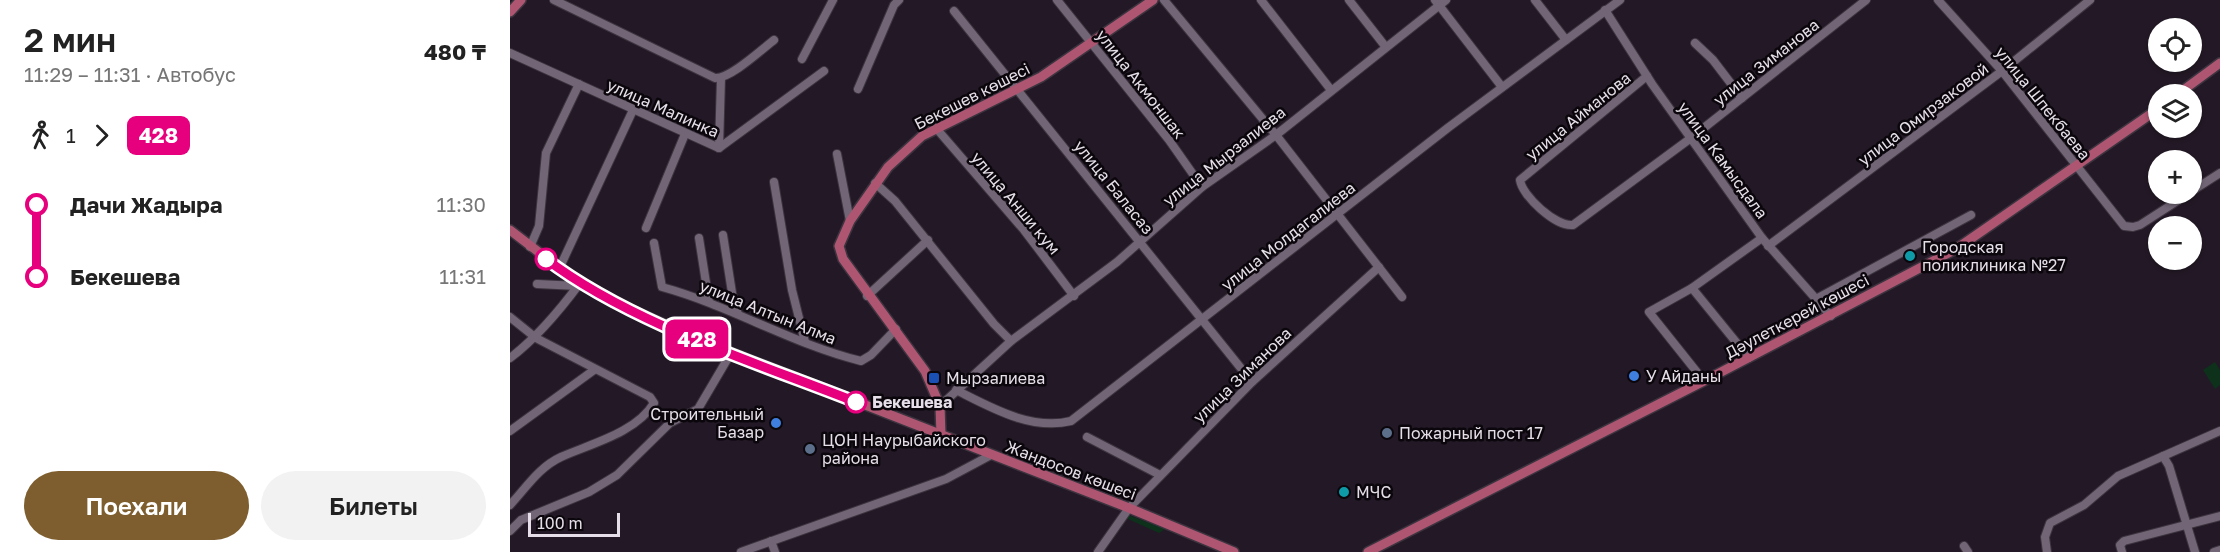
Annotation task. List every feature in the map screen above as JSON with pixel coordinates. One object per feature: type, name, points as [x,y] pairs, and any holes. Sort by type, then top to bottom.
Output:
[{"type":"main road","points":[[510,12],[521,0]]},
{"type":"main road","name":"Бекешев көшесі","points":[[941,435],[940,406],[925,370],[896,328],[867,296],[843,259],[839,246],[850,221],[875,183],[898,156],[922,136],[1016,90],[1092,44],[1152,0]]},
{"type":"main road","points":[[2192,84],[2220,63]]},
{"type":"main road","name":"Дәулеткерей көшесі","points":[[1368,552],[1749,358],[1956,249],[2148,116]]},
{"type":"main road","name":"Жандосов көшесі","points":[[510,230],[579,285],[620,305],[731,352],[1129,508],[1234,552]]},
{"type":"street","points":[[554,0],[721,78]]},
{"type":"street","points":[[802,59],[833,0]]},
{"type":"street","points":[[858,89],[894,4],[899,0]]},
{"type":"street","name":"улица Акмоншак","points":[[1057,0],[1169,140],[1202,187]]},
{"type":"street","points":[[1164,0],[1338,213],[1402,297]]},
{"type":"street","points":[[1261,0],[1331,90]]},
{"type":"street","points":[[1349,0],[1385,46]]},
{"type":"street","points":[[1535,0],[1566,40]]},
{"type":"street","name":"улица Молдагалиева","points":[[956,390],[1019,419],[1043,423],[1071,421],[1502,87],[1620,0]]},
{"type":"street","name":"улица Зиманова","points":[[1653,166],[1866,0]]},
{"type":"street","name":"улица Шпекбаева","points":[[1938,0],[2002,71],[2124,226],[2140,225],[2173,204]]},
{"type":"street","name":"улица Омирзаковой","points":[[1768,246],[2002,71],[2090,0]]},
{"type":"street","points":[[1440,2],[1502,87]]},
{"type":"street","name":"улица Мырзалиева","points":[[940,406],[1011,341],[1074,296],[1202,187],[1275,135],[1440,2]]},
{"type":"street","name":"улица Баласаз","points":[[954,10],[1252,381]]},
{"type":"street","name":"улица Камысдала","points":[[1605,10],[1647,76],[1762,238],[1831,315]]},
{"type":"street","points":[[721,78],[774,40]]},
{"type":"street","points":[[1695,43],[1713,60],[1742,98]]},
{"type":"street","name":"улица Малинка","points":[[510,53],[718,148],[824,71]]},
{"type":"street","name":"улица Айманова","points":[[1647,76],[1519,181],[1545,213],[1570,226],[1653,166]]},
{"type":"street","points":[[718,148],[721,78]]},
{"type":"street","points":[[530,247],[539,226],[546,153],[579,84]]},
{"type":"street","points":[[559,269],[633,110]]},
{"type":"street","name":"улица Анши кум","points":[[936,128],[1024,230],[1074,296]]},
{"type":"street","points":[[646,228],[685,134]]},
{"type":"street","points":[[837,154],[850,221]]},
{"type":"street","points":[[2202,184],[2220,172]]},
{"type":"street","points":[[774,182],[792,290],[805,342]]},
{"type":"street","points":[[875,183],[895,201],[1011,341]]},
{"type":"street","points":[[1816,299],[1971,215]]},
{"type":"street","points":[[723,235],[733,299],[738,314]]},
{"type":"street","points":[[699,238],[709,302]]},
{"type":"street","points":[[1704,381],[1649,312],[1692,288],[1762,238]]},
{"type":"street","points":[[867,296],[928,240]]},
{"type":"street","name":"улица Алтын Алма","points":[[654,243],[662,287],[709,302],[805,342],[861,361],[871,355],[896,328]]},
{"type":"street","name":"улица Зиманова","points":[[1098,552],[1129,508],[1252,381],[1379,267]]},
{"type":"street","points":[[510,358],[536,338],[573,297],[579,285],[537,284]]},
{"type":"street","points":[[1692,288],[1749,358]]},
{"type":"street","points":[[510,317],[536,338],[650,397],[653,406],[607,440],[561,457],[547,466],[510,505]]},
{"type":"street","points":[[510,531],[521,520],[589,492],[617,474],[670,423],[698,409],[731,352]]},
{"type":"street","points":[[510,431],[594,370]]},
{"type":"street","points":[[2048,552],[2046,529],[2059,517],[2084,505],[2118,476],[2220,431]]},
{"type":"street","points":[[1087,438],[1160,475]]},
{"type":"street","points":[[741,552],[946,479],[991,455]]},
{"type":"street","points":[[2163,456],[2195,552]]},
{"type":"street","points":[[2122,552],[2120,545],[2124,542],[2220,516]]},
{"type":"street","points":[[771,541],[776,552]]},
{"type":"street","points":[[2214,552],[2220,550]]},
{"type":"green space","points":[[2215,362],[2220,370],[2220,385],[2215,389],[2203,370]]},
{"type":"green space","points":[[1128,515],[1165,529],[1159,533],[1128,519],[1126,517]]},
{"type":"bus line","name":"428","points":[[546,259],[575,280],[620,305],[712,345],[856,402]]},
{"type":"place","name":"Городская поликлиника №27","points":[[1910,256]]},
{"type":"place","name":"У Айданы","points":[[1634,376]]},
{"type":"place","name":"Мырзалиева","points":[[934,378]]},
{"type":"place","name":"Бекешева","points":[[856,402]]},
{"type":"place","name":"Строительный Базар","points":[[776,423]]},
{"type":"place","name":"Пожарный пост 17","points":[[1387,433]]},
{"type":"place","name":"ЦОН Наурыбайского района","points":[[810,449]]},
{"type":"place","name":"МЧС","points":[[1344,492]]}]
